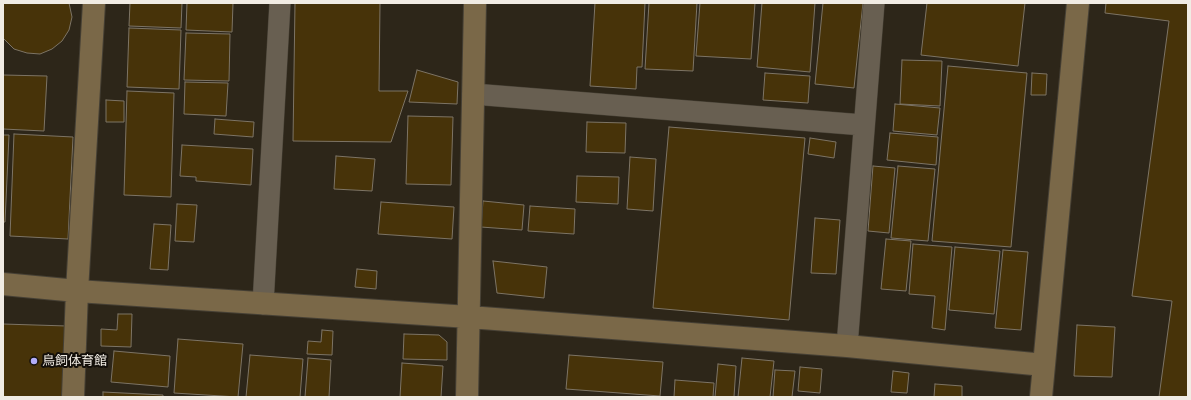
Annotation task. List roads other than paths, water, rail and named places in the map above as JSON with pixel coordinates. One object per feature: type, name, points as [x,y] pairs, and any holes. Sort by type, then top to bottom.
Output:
[{"type":"street","points":[[73,397],[77,291],[94,3]]},
{"type":"street","points":[[263,304],[280,3]]},
{"type":"street","points":[[467,397],[474,3]]},
{"type":"street","points":[[847,346],[874,3]]},
{"type":"street","points":[[1041,397],[1078,3]]},
{"type":"street","points":[[473,94],[864,125]]},
{"type":"street","points":[[3,284],[77,291],[468,317],[847,346],[1044,365]]},
{"type":"place","name":"鳥飼体育館","points":[[34,361]]}]
